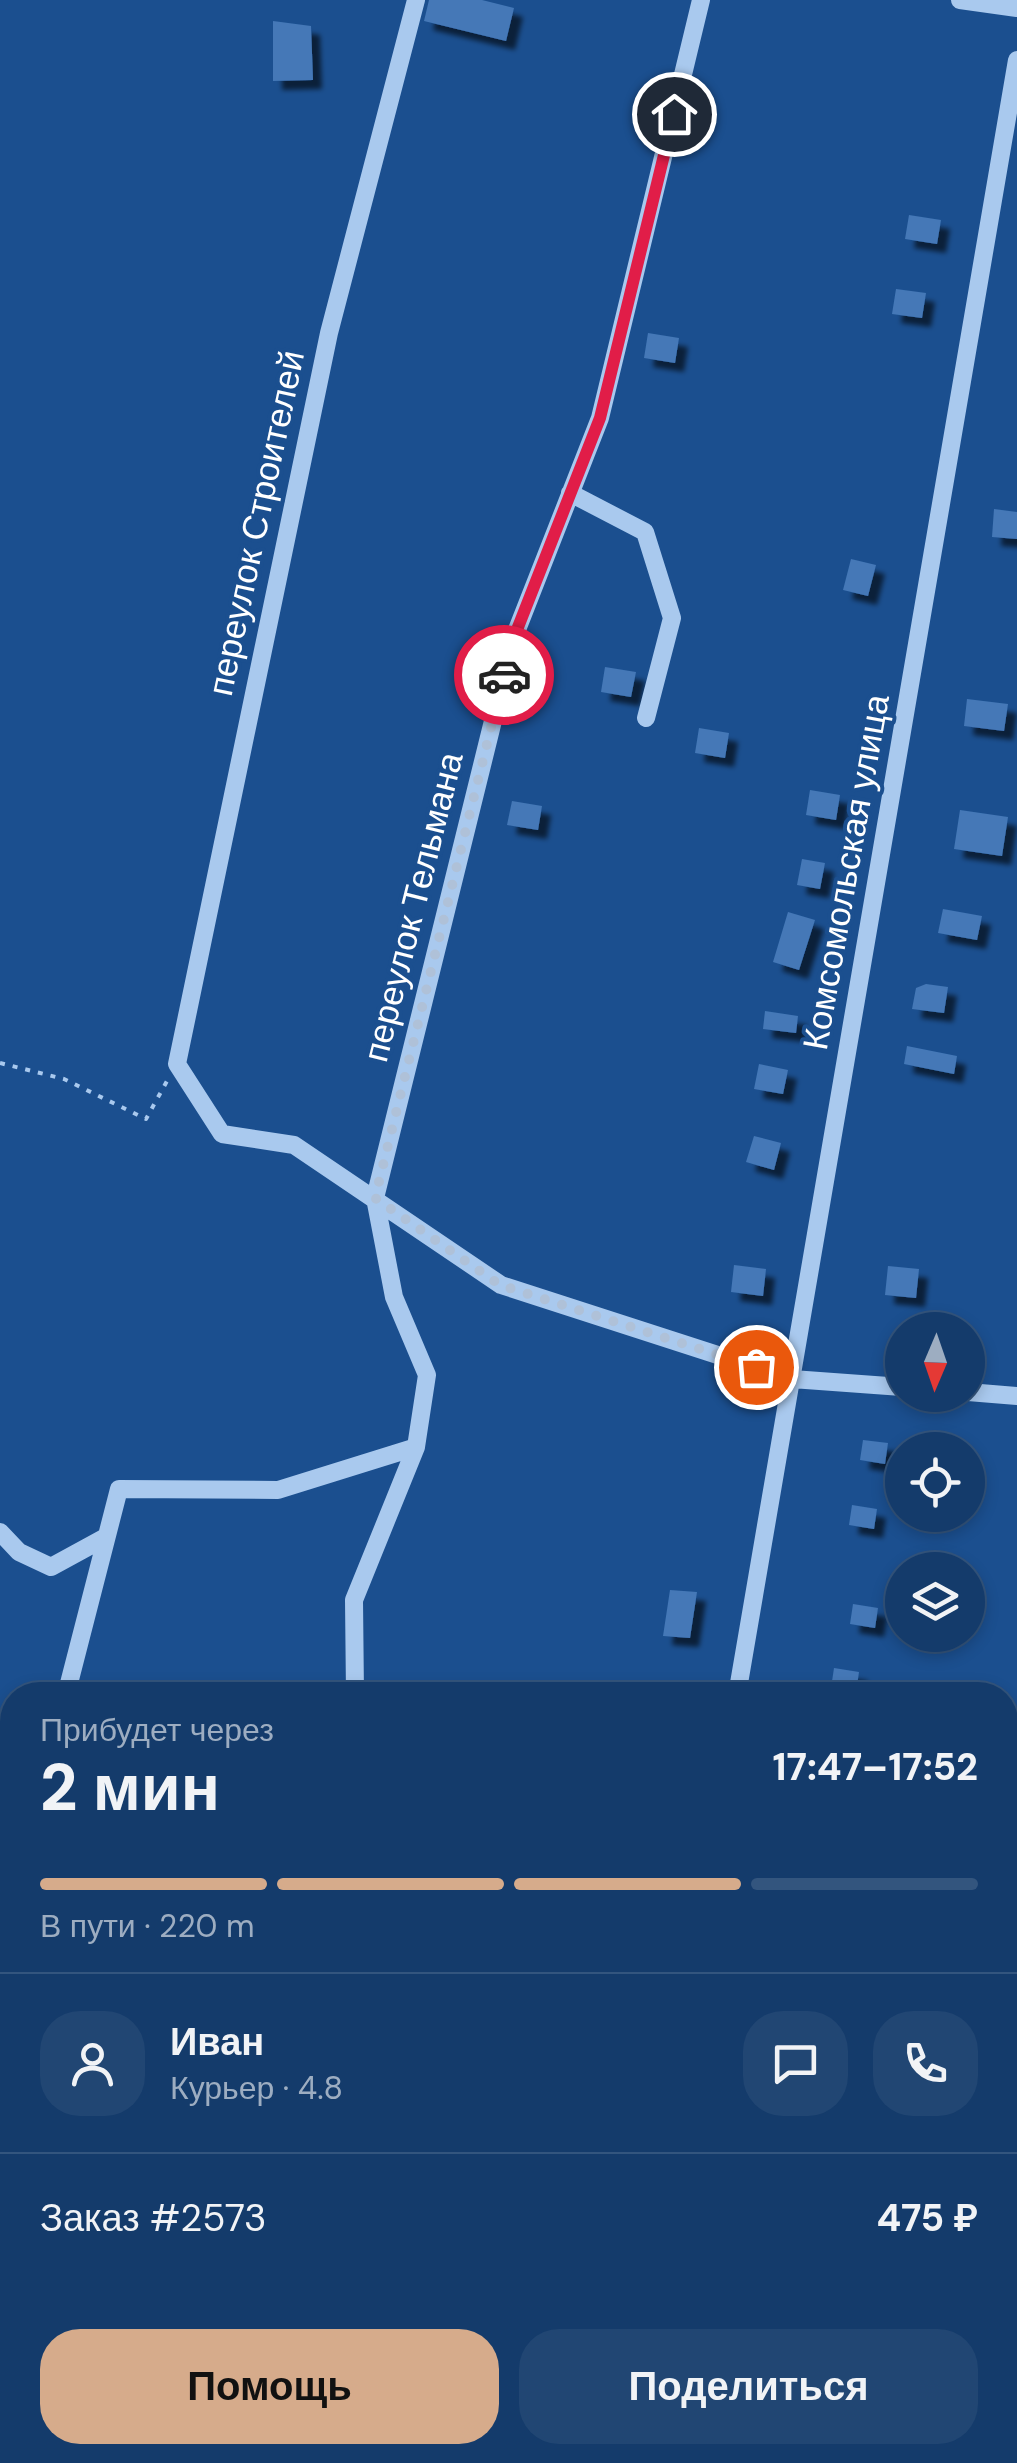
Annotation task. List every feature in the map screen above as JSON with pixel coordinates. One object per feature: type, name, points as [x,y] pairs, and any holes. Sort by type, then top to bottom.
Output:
[{"type":"street","name":"переулок Строителей","points":[[177,1064],[328,332],[416,0]]},
{"type":"street","name":"переулок Тельмана","points":[[375,1198],[513,640],[600,418],[701,0]]},
{"type":"street","points":[[960,0],[1017,8]]},
{"type":"street","name":"Комсомольская улица","points":[[739,1682],[1017,60]]},
{"type":"street","points":[[570,494],[645,532],[672,618],[646,718]]},
{"type":"street","points":[[177,1064],[222,1134],[294,1145],[500,1285],[792,1379],[885,1387]]},
{"type":"street","points":[[355,1682],[354,1600],[416,1448],[427,1375],[394,1298],[375,1198]]},
{"type":"street","points":[[985,1393],[1017,1396]]},
{"type":"street","points":[[69,1682],[119,1489],[278,1490],[416,1448]]},
{"type":"street","points":[[0,1532],[20,1552],[51,1567],[106,1537]]},
{"type":"path","points":[[0,1064],[64,1080],[91,1096],[146,1118],[177,1064]]},
{"type":"building","points":[[429,0],[482,0],[514,8],[506,41],[424,21]]},
{"type":"building","points":[[273,21],[311,26],[313,80],[273,81]]},
{"type":"building","points":[[909,215],[941,220],[937,244],[905,239]]},
{"type":"building","points":[[896,289],[926,293],[922,318],[892,314]]},
{"type":"building","points":[[648,333],[679,338],[675,363],[644,358]]},
{"type":"building","points":[[994,509],[1017,512],[1017,539],[992,537]]},
{"type":"building","points":[[851,559],[876,565],[868,596],[843,590]]},
{"type":"building","points":[[605,667],[636,672],[631,697],[601,692]]},
{"type":"building","points":[[967,699],[1008,704],[1004,731],[964,726]]},
{"type":"building","points":[[699,728],[729,733],[725,758],[695,753]]},
{"type":"building","points":[[810,790],[840,795],[836,820],[806,815]]},
{"type":"building","points":[[512,801],[542,806],[538,830],[507,825]]},
{"type":"building","points":[[960,810],[1008,817],[1002,856],[954,849]]},
{"type":"building","points":[[802,859],[825,863],[820,889],[797,885]]},
{"type":"building","points":[[943,909],[982,916],[977,940],[938,933]]},
{"type":"building","points":[[788,912],[815,920],[799,970],[773,962]]},
{"type":"building","points":[[926,984],[948,987],[944,1013],[912,1009],[916,988]]},
{"type":"building","points":[[765,1011],[798,1016],[796,1033],[763,1029]]},
{"type":"building","points":[[907,1046],[957,1056],[954,1074],[904,1064]]},
{"type":"building","points":[[759,1064],[788,1070],[783,1094],[754,1089]]},
{"type":"building","points":[[754,1136],[781,1143],[774,1170],[746,1162]]},
{"type":"building","points":[[734,1265],[766,1269],[763,1296],[731,1292]]},
{"type":"building","points":[[888,1266],[919,1269],[916,1298],[885,1295]]},
{"type":"building","points":[[863,1440],[885,1443],[885,1464],[860,1460]]},
{"type":"building","points":[[852,1505],[877,1509],[874,1529],[849,1525]]},
{"type":"building","points":[[670,1590],[697,1592],[690,1638],[663,1636]]},
{"type":"building","points":[[853,1604],[878,1608],[875,1628],[850,1624]]},
{"type":"building","points":[[834,1668],[859,1672],[858,1682],[832,1682]]},
{"type":"way so far","points":[[504,675],[375,1198],[500,1285],[756,1367]]},
{"type":"route","points":[[504,675],[513,640],[600,418],[674,114]]}]
